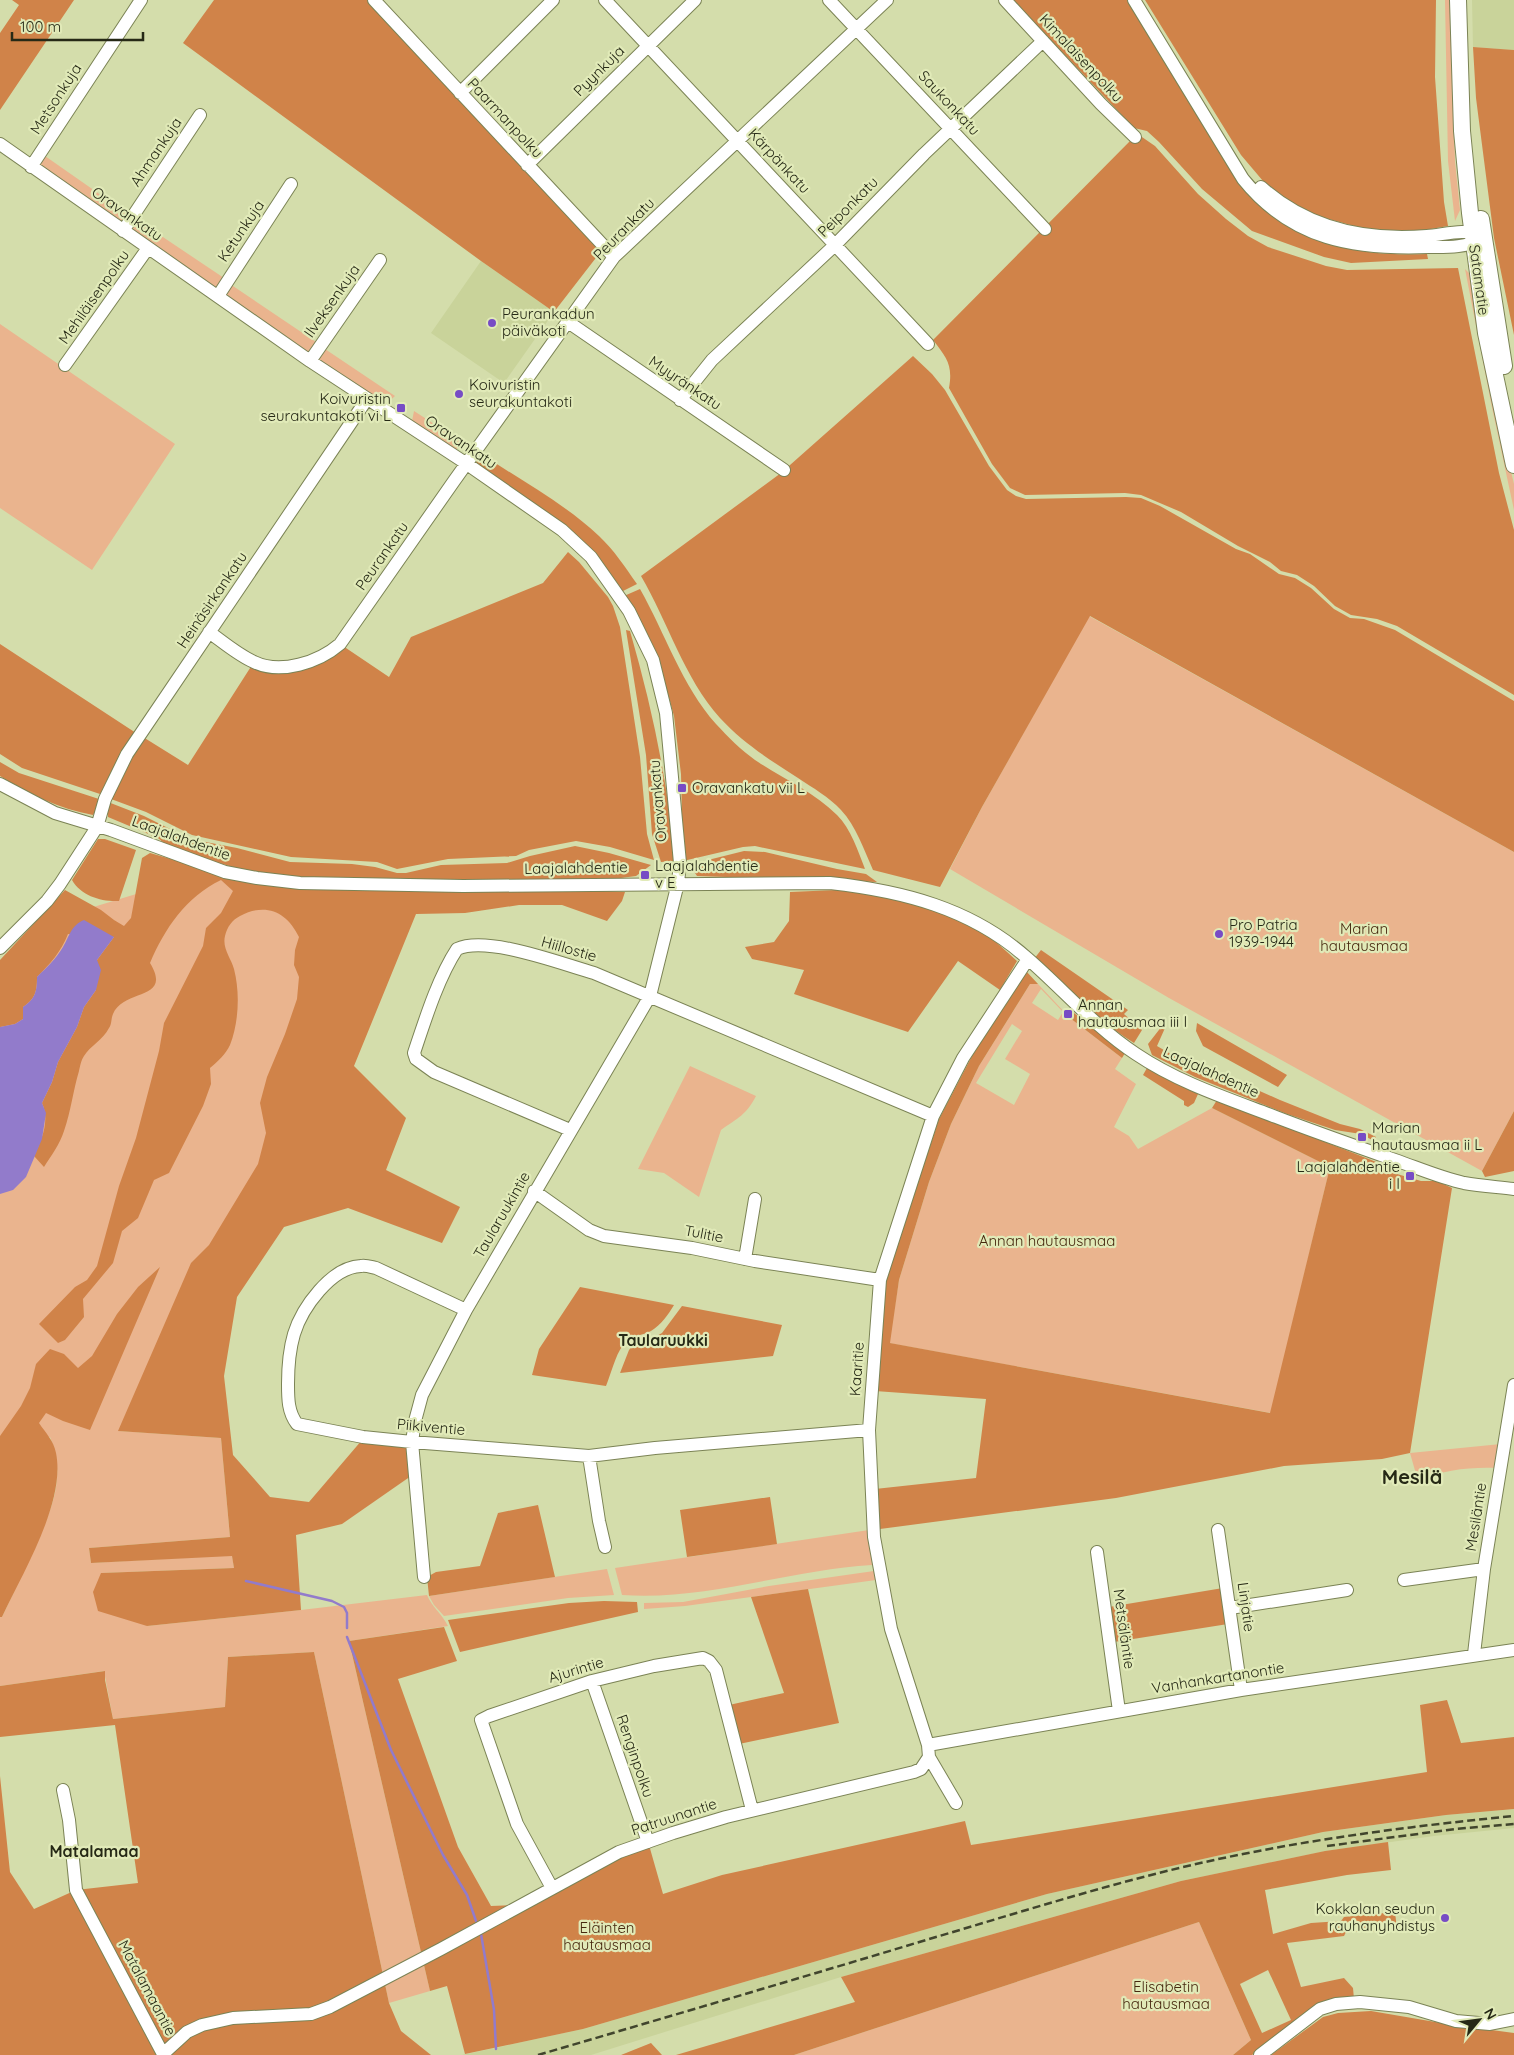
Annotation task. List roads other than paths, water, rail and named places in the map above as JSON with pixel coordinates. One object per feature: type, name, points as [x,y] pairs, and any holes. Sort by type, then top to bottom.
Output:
[{"type":"main road","name":"Satamatie","points":[[1458,0],[1462,130],[1486,333],[1514,465]]},
{"type":"main road","name":"Satamatie","points":[[1476,237],[1514,418]]},
{"type":"street","name":"Metsonkuja","points":[[31,167],[141,0]]},
{"type":"street","name":"Paarmanpolku","points":[[374,0],[614,257]]},
{"type":"street","points":[[460,93],[553,0]]},
{"type":"street","name":"Kärpänkatu","points":[[605,0],[928,344]]},
{"type":"street","name":"Pyynkuja","points":[[527,165],[695,0]]},
{"type":"street","name":"Saukonkatu","points":[[829,0],[1045,229]]},
{"type":"street","name":"Peurankatu","points":[[209,632],[254,662],[267,666],[303,663],[330,653],[340,644],[614,257],[887,0]]},
{"type":"street","name":"Kimalaisenpolku","points":[[1005,0],[1101,104],[1135,137]]},
{"type":"street","points":[[1134,0],[1220,140],[1264,190],[1291,209],[1317,222],[1349,233],[1388,238],[1441,235],[1476,237]]},
{"type":"street","name":"Peiponkatu","points":[[680,400],[712,360],[835,244],[1043,41]]},
{"type":"street","name":"Ahmankuja","points":[[123,231],[200,115]]},
{"type":"street","name":"Oravankatu","points":[[0,144],[310,361],[467,464],[562,530],[591,557],[629,611],[650,653],[666,713],[680,863],[678,883]]},
{"type":"street","name":"Ketunkuja","points":[[218,296],[292,184]]},
{"type":"street","name":"Mehiläisenpolku","points":[[65,365],[148,248]]},
{"type":"street","name":"Ilveksenkuja","points":[[310,361],[380,260]]},
{"type":"street","name":"Myyränkatu","points":[[568,322],[784,470]]},
{"type":"street","name":"Heinäsirkankatu","points":[[0,948],[48,901],[97,827],[105,799],[127,754],[367,399]]},
{"type":"street","name":"Laajalahdentie","points":[[0,784],[55,813],[112,830],[225,872],[258,878],[300,883],[463,886],[830,883],[894,892],[928,902],[973,919],[1028,958],[1100,1027],[1137,1054],[1204,1090],[1317,1133],[1452,1180],[1514,1189]]},
{"type":"street","name":"Taularuukintie","points":[[424,1577],[412,1442],[414,1421],[422,1394],[466,1310],[534,1191],[650,996],[678,883]]},
{"type":"street","name":"Hiillostie","points":[[570,1130],[434,1072],[416,1059],[414,1053],[417,1044],[450,960],[457,949],[463,946],[488,945],[594,973],[933,1116]]},
{"type":"street","name":"Kaaritie","points":[[956,1803],[929,1751],[891,1629],[874,1537],[869,1430],[880,1280],[933,1116],[963,1058],[1028,958]]},
{"type":"street","name":"Laajalahdentie","points":[[1482,1185],[1514,1181]]},
{"type":"street","name":"Tulitie","points":[[534,1191],[589,1230],[604,1236],[683,1246],[745,1259],[880,1280]]},
{"type":"street","points":[[745,1259],[754,1199]]},
{"type":"street","name":"Piikiventie","points":[[466,1310],[376,1268],[362,1265],[349,1268],[332,1278],[304,1310],[294,1334],[288,1364],[288,1391],[289,1409],[297,1424],[363,1436],[412,1442],[588,1456],[656,1448],[869,1430]]},
{"type":"street","name":"Mesiläntie","points":[[1474,1654],[1484,1569],[1514,1385]]},
{"type":"street","points":[[588,1456],[599,1522],[606,1547]]},
{"type":"street","name":"Linjatie","points":[[1218,1530],[1241,1690]]},
{"type":"street","name":"Metsäläntie","points":[[1097,1552],[1119,1711]]},
{"type":"street","points":[[1404,1580],[1484,1569]]},
{"type":"street","points":[[1230,1608],[1346,1590]]},
{"type":"street","name":"Vanhankartanontie","points":[[929,1751],[1119,1711],[1474,1654],[1514,1650]]},
{"type":"street","name":"Ajurintie","points":[[552,1888],[517,1824],[481,1720],[514,1707],[592,1681],[694,1658],[703,1658],[709,1661],[716,1670],[752,1810]]},
{"type":"street","name":"Renginpolku","points":[[592,1681],[648,1842]]},
{"type":"street","name":"Patruunantie","points":[[441,1950],[619,1852],[673,1833],[752,1810],[914,1772],[921,1769],[929,1751]]},
{"type":"street","name":"Matalamaantie","points":[[63,1790],[69,1820],[76,1890],[163,2055],[188,2032],[202,2025],[233,2018],[311,2014],[330,2007],[441,1950]]},
{"type":"street","points":[[1260,2055],[1320,2009],[1336,2004],[1360,2002],[1409,2007],[1456,2021],[1490,2024],[1514,2019]]},
{"type":"waterway","points":[[246,1581],[332,1601],[344,1607],[347,1613],[347,1628]]},
{"type":"waterway","points":[[347,1637],[391,1750],[443,1855],[467,1895],[476,1921]]},
{"type":"waterway","points":[[481,1934],[494,2010],[496,2049]]},
{"type":"railway","points":[[538,2055],[1123,1882],[1203,1862],[1344,1836],[1514,1816]]},
{"type":"railway","points":[[1327,1846],[1455,1829],[1514,1824]]},
{"type":"place","name":"Peurankadun päiväkoti","points":[[492,323]]},
{"type":"place","name":"Koivuristin seurakuntakoti","points":[[459,394]]},
{"type":"place","name":"Koivuristin seurakuntakoti vi L","points":[[401,408]]},
{"type":"place","name":"Oravankatu vii L","points":[[682,788]]},
{"type":"place","name":"Laajalahdentie v E","points":[[645,875]]},
{"type":"place","name":"Pro Patria 1939-1944","points":[[1219,934]]},
{"type":"place","name":"Annan hautausmaa iii I","points":[[1068,1014]]},
{"type":"place","name":"Marian hautausmaa ii L","points":[[1362,1137]]},
{"type":"place","name":"Laajalahdentie i I","points":[[1410,1176]]},
{"type":"place","name":"Kokkolan seudun rauhanyhdistys","points":[[1445,1918]]},
{"type":"district","name":"Taularuukki","points":[[663,1340]]},
{"type":"district","name":"Mesilä","points":[[1412,1477]]},
{"type":"district","name":"Matalamaa","points":[[94,1851]]},
{"type":"park label","name":"Marian hautausmaa","points":[[1364,938]]},
{"type":"park label","name":"Annan hautausmaa","points":[[1047,1241]]},
{"type":"park label","name":"Eläinten hautausmaa","points":[[607,1936]]},
{"type":"park label","name":"Elisabetin hautausmaa","points":[[1166,1996]]}]
